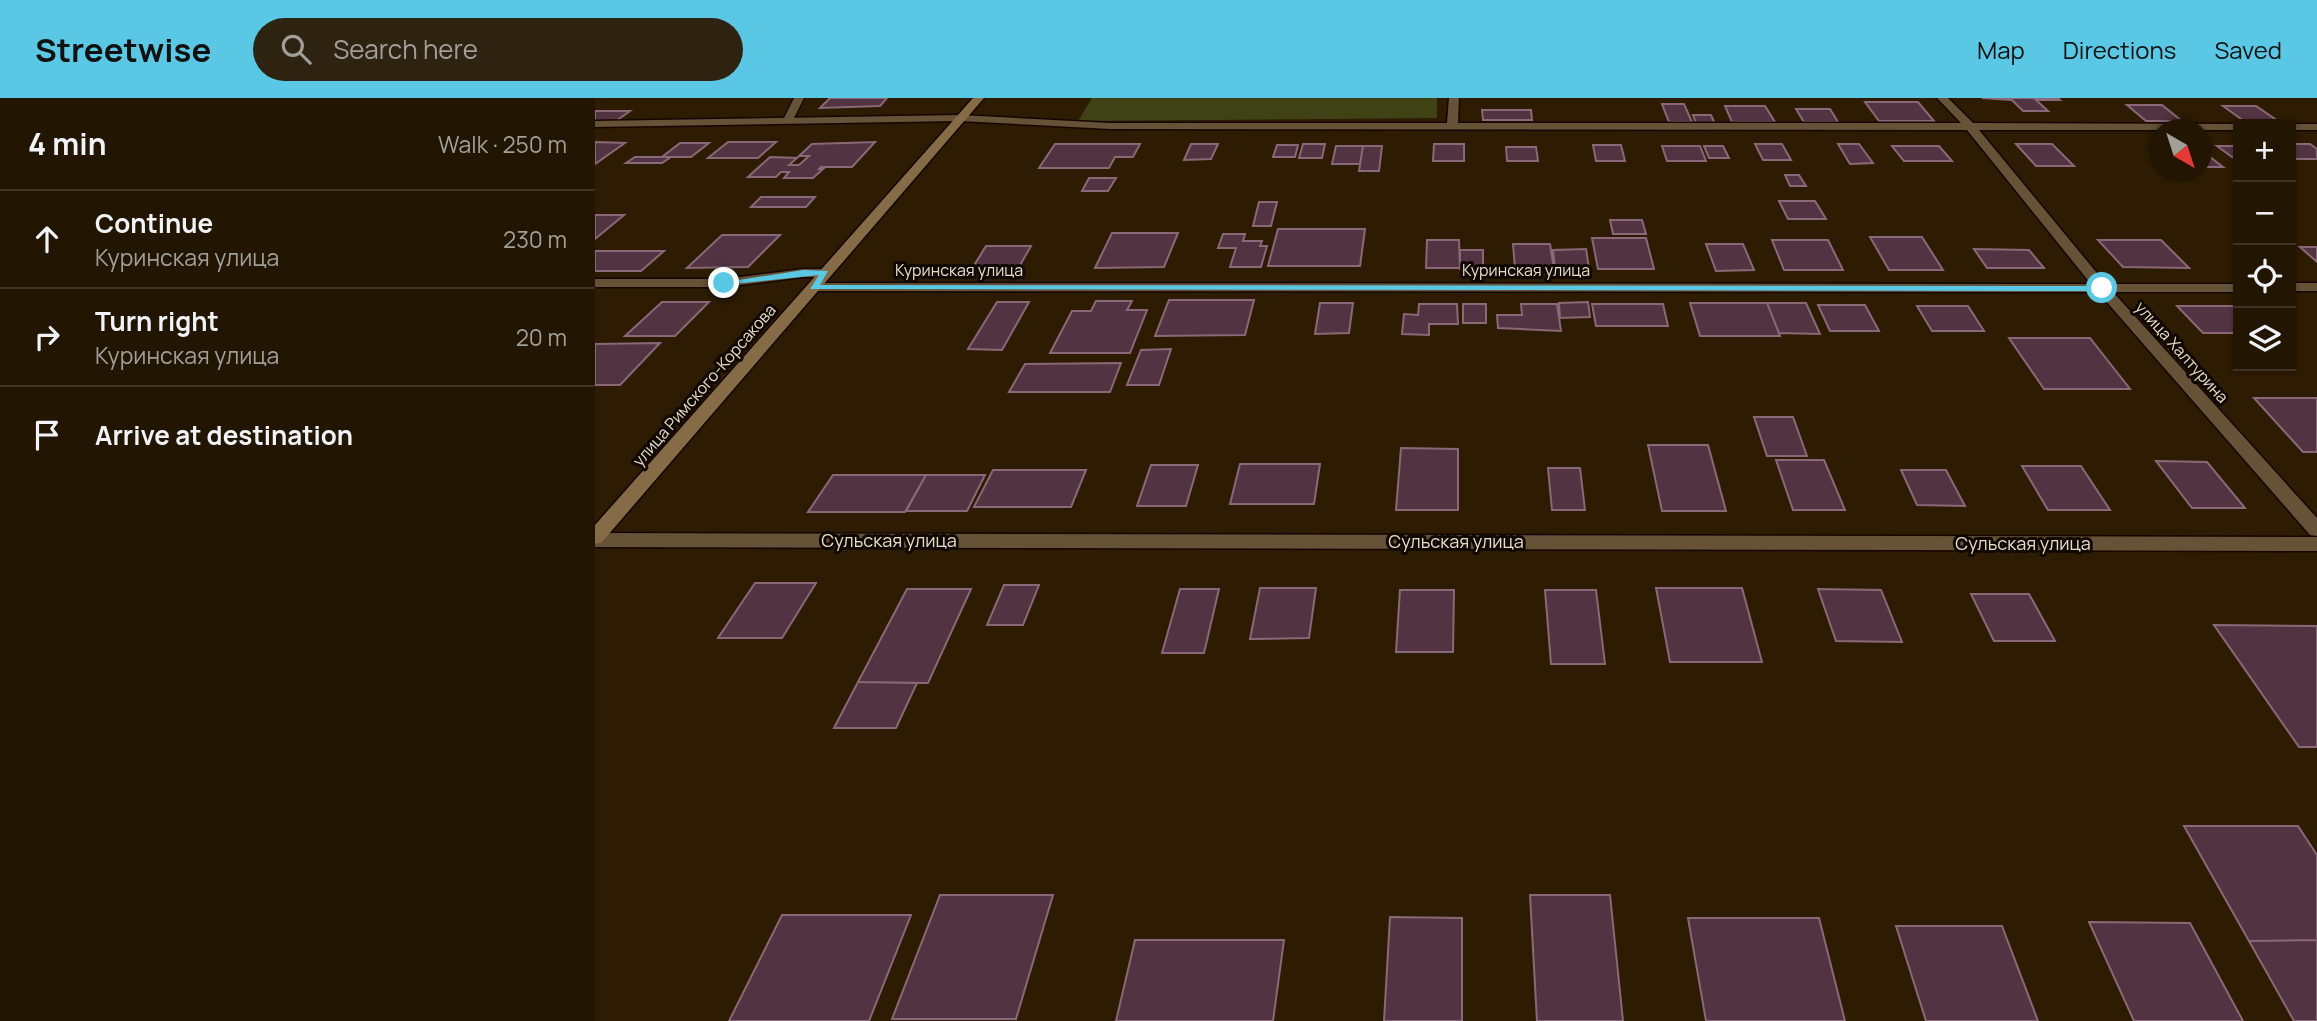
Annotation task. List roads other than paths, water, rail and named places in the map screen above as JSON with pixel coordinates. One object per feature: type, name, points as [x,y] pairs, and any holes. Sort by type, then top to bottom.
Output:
[{"type":"main road","name":"улица Римского-Корсакова","points":[[595,538],[979,98]]},
{"type":"street","points":[[788,120],[799,98]]},
{"type":"street","points":[[1452,127],[1454,98]]},
{"type":"street","name":"улица Халтурина","points":[[1942,98],[1971,128],[2102,288],[2317,530]]},
{"type":"street","points":[[595,124],[960,118],[1110,126],[2233,127]]},
{"type":"street","points":[[2296,127],[2317,127]]},
{"type":"street","points":[[595,283],[724,283],[803,273],[825,273]]},
{"type":"street","name":"Куринская улица","points":[[813,287],[2233,288]]},
{"type":"street","points":[[2296,288],[2317,287]]},
{"type":"street","name":"Сульская улица","points":[[595,538],[2317,544]]}]
